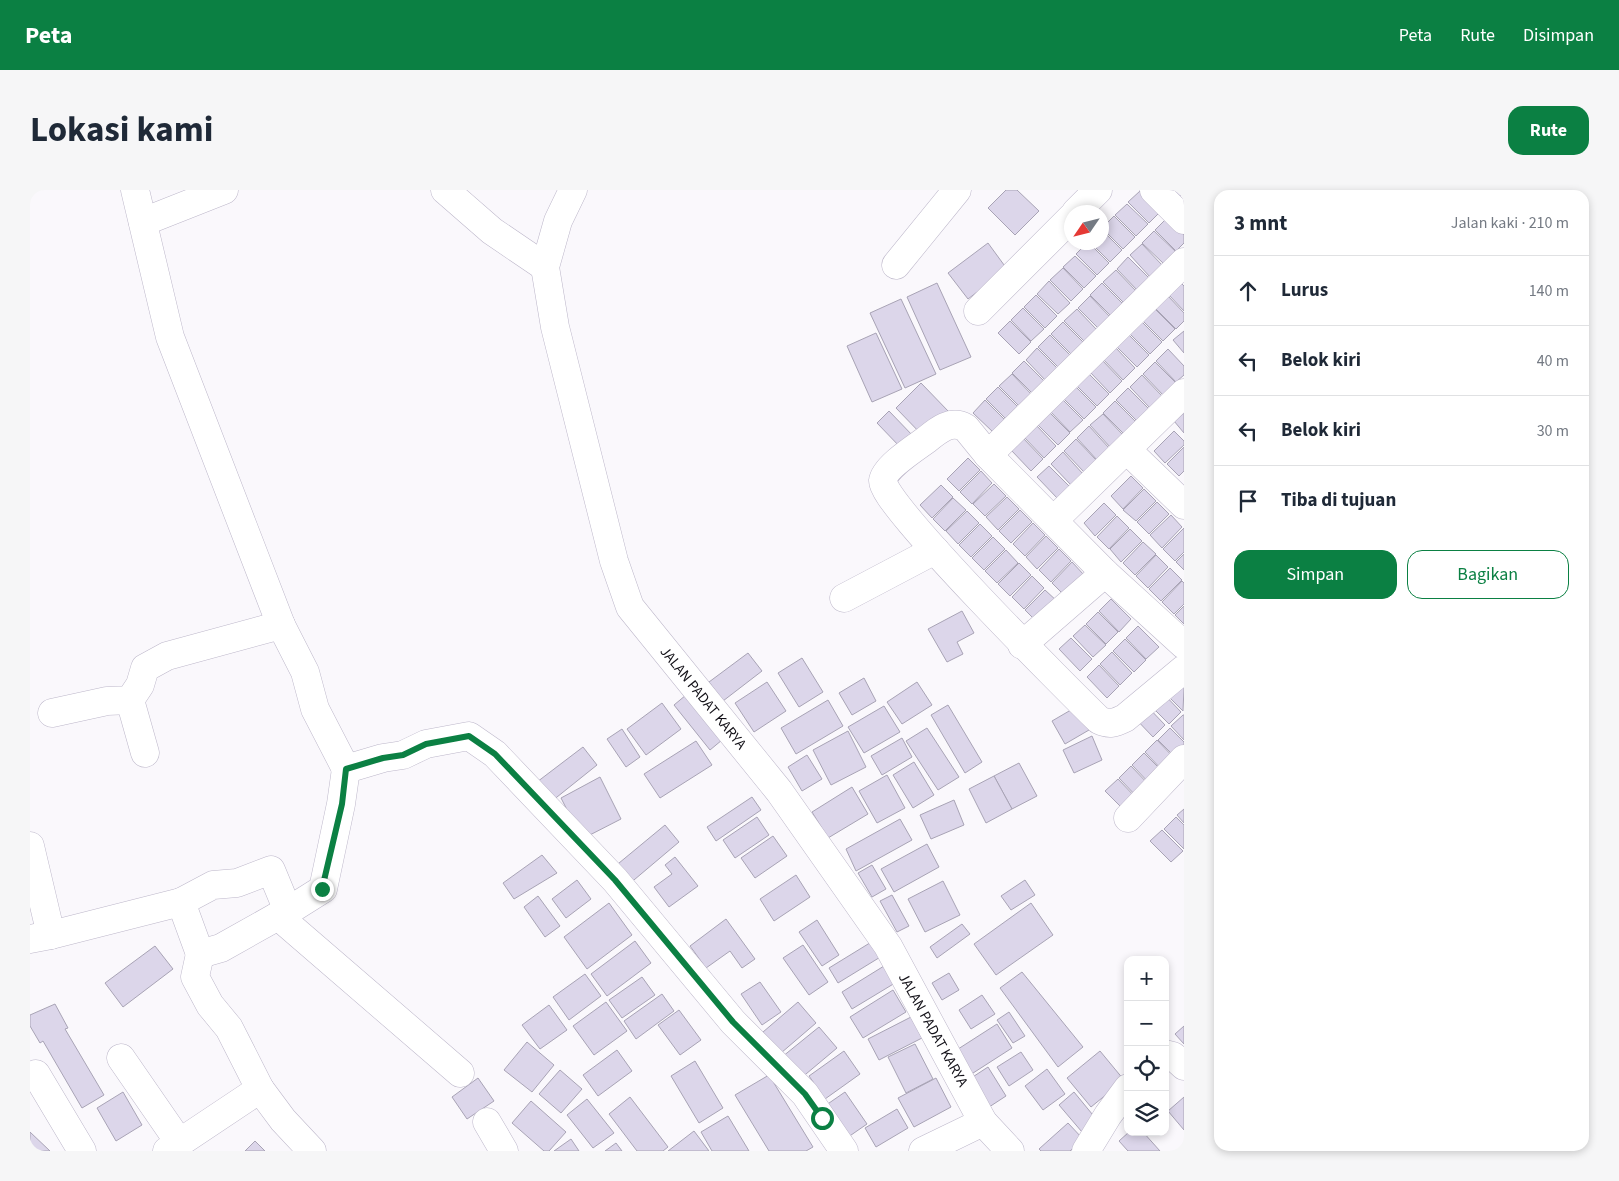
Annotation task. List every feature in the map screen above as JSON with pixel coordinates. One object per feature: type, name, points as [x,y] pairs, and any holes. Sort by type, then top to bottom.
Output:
[{"type":"street","points":[[135,190],[170,337],[281,625],[305,672],[315,709],[346,769],[342,804],[322,889],[283,914],[221,948],[200,954]]},
{"type":"street","points":[[143,222],[224,190]]},
{"type":"street","points":[[445,190],[492,231],[545,266]]},
{"type":"street","name":"JALAN PADAT KARYA","points":[[573,190],[558,221],[545,266],[554,327],[614,561],[630,607],[779,791],[888,946],[983,1122],[1010,1151]]},
{"type":"street","points":[[896,265],[957,190]]},
{"type":"street","points":[[1083,205],[1098,190]]},
{"type":"street","points":[[1154,190],[1184,220]]},
{"type":"street","points":[[978,311],[1064,225]]},
{"type":"street","points":[[988,455],[1184,262]]},
{"type":"street","points":[[1054,520],[1184,393]]},
{"type":"street","points":[[1184,645],[1105,572],[988,455],[966,428],[952,424],[929,437],[891,468],[883,479],[883,485],[890,498],[935,550],[1022,645],[1099,720],[1107,724],[1125,718],[1184,669]]},
{"type":"street","points":[[1127,450],[1184,505]]},
{"type":"street","points":[[844,598],[935,550]]},
{"type":"street","points":[[1022,645],[1105,572]]},
{"type":"street","points":[[130,700],[140,686],[145,668],[167,656],[281,625]]},
{"type":"street","points":[[52,713],[107,701],[130,700]]},
{"type":"street","points":[[130,700],[145,753]]},
{"type":"street","points":[[346,769],[383,758],[403,755],[426,744],[469,736],[495,754],[615,880],[733,1022],[805,1094],[844,1151]]},
{"type":"street","points":[[1128,818],[1184,759]]},
{"type":"street","points":[[30,846],[41,937],[181,902],[214,885],[237,882],[271,870],[283,914],[460,1073]]},
{"type":"street","points":[[181,902],[200,954],[195,977],[210,1005],[229,1028],[260,1089],[283,1120],[312,1151]]},
{"type":"street","points":[[1169,1055],[1173,1056],[1184,1066]]},
{"type":"street","points":[[121,1058],[173,1146],[260,1089]]},
{"type":"street","points":[[36,1074],[82,1151]]},
{"type":"street","points":[[1086,1151],[1108,1114],[1126,1091]]},
{"type":"street","points":[[487,1122],[504,1151]]},
{"type":"street","points":[[923,1151],[983,1122]]},
{"type":"building","points":[[1006,190],[1017,190],[1039,211],[1015,235],[988,208]]},
{"type":"building","points":[[1162,190],[1184,190],[1184,192],[1174,202]]},
{"type":"building","points":[[1140,191],[1161,211],[1149,223],[1128,202]]},
{"type":"building","points":[[1127,204],[1148,224],[1136,236],[1115,215]]},
{"type":"building","points":[[1114,216],[1135,237],[1123,249],[1109,235],[1109,221]]},
{"type":"building","points":[[1167,218],[1184,235],[1184,243],[1176,251],[1155,230]]},
{"type":"building","points":[[1154,231],[1175,251],[1163,263],[1142,243]]},
{"type":"building","points":[[1109,237],[1122,250],[1110,262],[1098,250],[1109,250]]},
{"type":"building","points":[[988,243],[1007,269],[968,299],[948,273]]},
{"type":"building","points":[[1142,244],[1162,265],[1150,277],[1130,255]]},
{"type":"building","points":[[1080,250],[1096,250],[1109,263],[1097,275],[1076,254]]},
{"type":"building","points":[[1075,256],[1096,276],[1084,288],[1063,267]]},
{"type":"building","points":[[1128,257],[1149,278],[1137,290],[1117,269]]},
{"type":"building","points":[[1063,268],[1083,289],[1071,301],[1050,280]]},
{"type":"building","points":[[1116,270],[1136,291],[1124,303],[1103,282]]},
{"type":"building","points":[[1049,281],[1070,303],[1058,314],[1037,294]]},
{"type":"building","points":[[937,283],[971,357],[940,370],[907,297]]},
{"type":"building","points":[[1102,283],[1123,304],[1111,316],[1090,295]]},
{"type":"building","points":[[1181,283],[1184,286],[1184,311],[1169,295]]},
{"type":"building","points":[[1036,295],[1057,316],[1045,328],[1024,307]]},
{"type":"building","points":[[1090,296],[1110,317],[1098,328],[1078,308]]},
{"type":"building","points":[[1168,296],[1184,313],[1184,321],[1176,329],[1155,308]]},
{"type":"building","points":[[901,299],[936,374],[905,388],[870,313]]},
{"type":"building","points":[[1023,308],[1044,329],[1031,341],[1011,320]]},
{"type":"building","points":[[1077,309],[1097,330],[1085,342],[1064,321]]},
{"type":"building","points":[[1155,309],[1175,329],[1163,341],[1142,320]]},
{"type":"building","points":[[1010,321],[1031,342],[1019,354],[998,333]]},
{"type":"building","points":[[1141,321],[1162,342],[1150,354],[1129,333]]},
{"type":"building","points":[[1063,322],[1084,343],[1072,355],[1051,334]]},
{"type":"building","points":[[1184,331],[1184,353],[1173,340]]},
{"type":"building","points":[[876,333],[902,389],[872,402],[847,346]]},
{"type":"building","points":[[1128,334],[1149,355],[1137,367],[1116,346]]},
{"type":"building","points":[[1050,335],[1071,356],[1059,368],[1038,347]]},
{"type":"building","points":[[1115,347],[1135,368],[1123,380],[1103,359]]},
{"type":"building","points":[[1037,348],[1058,369],[1046,381],[1026,360]]},
{"type":"building","points":[[1168,349],[1184,366],[1184,375],[1176,382],[1156,361]]},
{"type":"building","points":[[1102,360],[1122,381],[1110,393],[1090,372]]},
{"type":"building","points":[[1024,361],[1045,382],[1033,394],[1012,373]]},
{"type":"building","points":[[1155,362],[1176,383],[1163,395],[1143,374]]},
{"type":"building","points":[[1088,373],[1109,394],[1097,406],[1076,385]]},
{"type":"building","points":[[1012,374],[1032,395],[1020,407],[999,386]]},
{"type":"building","points":[[1142,375],[1162,396],[1150,408],[1130,387]]},
{"type":"building","points":[[921,383],[949,412],[924,437],[896,408]]},
{"type":"building","points":[[1075,386],[1096,407],[1084,419],[1063,398]]},
{"type":"building","points":[[998,387],[1019,408],[1007,420],[986,399]]},
{"type":"building","points":[[1128,388],[1149,409],[1137,421],[1116,400]]},
{"type":"building","points":[[1062,399],[1083,420],[1070,432],[1050,411]]},
{"type":"building","points":[[985,400],[1006,421],[994,433],[973,413]]},
{"type":"building","points":[[1115,401],[1136,422],[1124,434],[1103,413]]},
{"type":"building","points":[[889,411],[914,437],[902,449],[877,423]]},
{"type":"building","points":[[1049,412],[1070,433],[1058,445],[1037,424]]},
{"type":"building","points":[[1184,413],[1184,433],[1174,421]]},
{"type":"building","points":[[1103,414],[1123,435],[1110,447],[1090,425]]},
{"type":"building","points":[[1036,425],[1056,446],[1044,458],[1024,437]]},
{"type":"building","points":[[1089,426],[1109,448],[1097,460],[1077,438]]},
{"type":"building","points":[[1174,431],[1184,441],[1184,445],[1165,463],[1154,451]]},
{"type":"building","points":[[1023,438],[1043,459],[1031,471],[1011,450]]},
{"type":"building","points":[[1076,439],[1097,461],[1084,472],[1064,451]]},
{"type":"building","points":[[1184,447],[1184,471],[1179,476],[1167,464]]},
{"type":"building","points":[[1063,452],[1083,474],[1071,485],[1051,464]]},
{"type":"building","points":[[968,458],[980,470],[959,491],[947,479]]},
{"type":"building","points":[[1049,466],[1070,487],[1058,499],[1037,477]]},
{"type":"building","points":[[981,471],[992,483],[972,504],[960,492]]},
{"type":"building","points":[[1131,476],[1143,488],[1123,509],[1111,496]]},
{"type":"building","points":[[994,484],[1006,496],[985,516],[973,504]]},
{"type":"building","points":[[941,485],[953,497],[932,518],[920,505]]},
{"type":"building","points":[[1144,489],[1156,501],[1136,521],[1123,510]]},
{"type":"building","points":[[1007,497],[1019,509],[998,530],[986,517]]},
{"type":"building","points":[[953,498],[966,510],[945,531],[933,519]]},
{"type":"building","points":[[1157,502],[1169,514],[1149,534],[1137,522]]},
{"type":"building","points":[[1104,503],[1116,515],[1095,536],[1084,523]]},
{"type":"building","points":[[1020,510],[1032,522],[1011,543],[999,531]]},
{"type":"building","points":[[967,511],[979,523],[958,544],[946,531]]},
{"type":"building","points":[[1171,515],[1182,527],[1162,548],[1150,535]]},
{"type":"building","points":[[1117,516],[1129,528],[1109,549],[1097,537]]},
{"type":"building","points":[[1033,523],[1045,535],[1025,556],[1013,544]]},
{"type":"building","points":[[980,524],[992,536],[971,557],[959,545]]},
{"type":"building","points":[[1184,528],[1184,552],[1175,561],[1163,549]]},
{"type":"building","points":[[1130,529],[1142,541],[1121,562],[1110,549]]},
{"type":"building","points":[[1046,536],[1058,548],[1037,569],[1026,557]]},
{"type":"building","points":[[993,537],[1005,549],[984,570],[972,558]]},
{"type":"building","points":[[1143,542],[1156,554],[1135,575],[1123,563]]},
{"type":"building","points":[[1059,549],[1071,561],[1051,582],[1039,570]]},
{"type":"building","points":[[1006,550],[1018,563],[997,583],[985,571]]},
{"type":"building","points":[[1184,554],[1184,570],[1176,562]]},
{"type":"building","points":[[1156,555],[1168,567],[1148,588],[1136,576]]},
{"type":"building","points":[[1072,562],[1084,575],[1064,595],[1052,583]]},
{"type":"building","points":[[1019,563],[1031,575],[1010,596],[998,584]]},
{"type":"building","points":[[1170,568],[1182,580],[1161,601],[1149,589]]},
{"type":"building","points":[[1032,576],[1044,588],[1024,609],[1012,597]]},
{"type":"building","points":[[1182,581],[1184,583],[1184,604],[1174,614],[1162,602]]},
{"type":"building","points":[[1045,590],[1058,602],[1037,622],[1025,610]]},
{"type":"building","points":[[1111,599],[1131,619],[1119,632],[1099,611]]},
{"type":"building","points":[[1184,606],[1184,624],[1175,615]]},
{"type":"building","points":[[962,611],[974,633],[957,642],[963,654],[947,662],[928,629]]},
{"type":"building","points":[[1098,612],[1118,632],[1106,644],[1086,624]]},
{"type":"building","points":[[1085,625],[1106,645],[1093,657],[1073,636]]},
{"type":"building","points":[[1138,626],[1159,647],[1146,659],[1126,638]]},
{"type":"building","points":[[1071,638],[1092,659],[1080,671],[1059,649]]},
{"type":"building","points":[[1125,639],[1146,660],[1134,672],[1113,651]]},
{"type":"building","points":[[1112,652],[1132,673],[1120,685],[1100,664]]},
{"type":"building","points":[[748,653],[762,671],[723,701],[709,682]]},
{"type":"building","points":[[802,658],[823,692],[799,707],[778,673]]},
{"type":"building","points":[[1099,665],[1119,686],[1107,698],[1087,677]]},
{"type":"building","points":[[864,678],[876,701],[852,715],[839,693]]},
{"type":"building","points":[[1175,679],[1184,688],[1183,711],[1163,691]]},
{"type":"building","points":[[767,682],[786,711],[754,732],[735,703]]},
{"type":"building","points":[[917,682],[932,705],[902,724],[887,702]]},
{"type":"building","points":[[1161,691],[1181,712],[1169,724],[1148,703]]},
{"type":"building","points":[[686,695],[722,740],[710,750],[674,705]]},
{"type":"building","points":[[828,700],[843,726],[796,754],[781,728]]},
{"type":"building","points":[[662,703],[681,729],[646,755],[627,729]]},
{"type":"building","points":[[1145,704],[1165,725],[1153,737],[1133,716]]},
{"type":"building","points":[[948,705],[982,762],[965,773],[931,715]]},
{"type":"building","points":[[884,706],[900,732],[864,753],[848,727]]},
{"type":"building","points":[[1076,707],[1089,730],[1065,744],[1052,721]]},
{"type":"building","points":[[1184,715],[1184,740],[1171,726]]},
{"type":"building","points":[[927,728],[959,777],[938,790],[906,741]]},
{"type":"building","points":[[1170,728],[1184,742],[1184,755],[1178,760],[1158,740]]},
{"type":"building","points":[[622,729],[640,757],[626,767],[607,739]]},
{"type":"building","points":[[848,731],[866,767],[831,785],[813,750]]},
{"type":"building","points":[[1092,736],[1102,760],[1074,773],[1063,750]]},
{"type":"building","points":[[902,738],[912,757],[882,775],[871,756]]},
{"type":"building","points":[[1157,740],[1177,761],[1165,773],[1145,752]]},
{"type":"building","points":[[696,741],[712,765],[660,798],[644,774]]},
{"type":"building","points":[[583,747],[597,765],[552,801],[537,782]]},
{"type":"building","points":[[1144,753],[1165,774],[1152,786],[1132,765]]},
{"type":"building","points":[[807,755],[822,779],[802,791],[788,767]]},
{"type":"building","points":[[914,762],[934,795],[913,808],[893,775]]},
{"type":"building","points":[[1019,763],[1037,796],[1012,809],[994,776]]},
{"type":"building","points":[[1131,766],[1151,787],[1139,799],[1119,778]]},
{"type":"building","points":[[887,775],[905,808],[877,823],[859,791]]},
{"type":"building","points":[[994,776],[1012,809],[986,823],[969,789]]},
{"type":"building","points":[[600,777],[621,819],[582,839],[561,798]]},
{"type":"building","points":[[1118,779],[1138,800],[1126,812],[1105,791]]},
{"type":"building","points":[[852,787],[868,814],[828,838],[812,812]]},
{"type":"building","points":[[752,797],[761,810],[716,841],[707,827]]},
{"type":"building","points":[[954,800],[964,825],[931,839],[920,815]]},
{"type":"building","points":[[1184,809],[1184,823],[1177,815]]},
{"type":"building","points":[[757,817],[769,835],[735,858],[723,840]]},
{"type":"building","points":[[1176,817],[1184,825],[1184,849],[1164,829]]},
{"type":"building","points":[[900,819],[912,840],[856,871],[846,849]]},
{"type":"building","points":[[665,825],[679,842],[628,885],[613,868]]},
{"type":"building","points":[[1162,830],[1183,851],[1171,862],[1150,841]]},
{"type":"building","points":[[773,836],[787,856],[755,878],[741,858]]},
{"type":"building","points":[[927,844],[939,867],[894,892],[881,869]]},
{"type":"building","points":[[542,855],[557,873],[514,899],[503,883]]},
{"type":"building","points":[[675,857],[698,886],[669,907],[654,887],[672,874],[665,865]]},
{"type":"building","points":[[872,865],[886,889],[872,897],[858,873]]},
{"type":"building","points":[[796,875],[810,897],[774,921],[760,899]]},
{"type":"building","points":[[577,880],[591,899],[566,918],[552,899]]},
{"type":"building","points":[[1025,880],[1035,895],[1011,910],[1001,896]]},
{"type":"building","points":[[943,881],[960,915],[925,932],[908,899]]},
{"type":"building","points":[[892,895],[909,926],[897,932],[880,901]]},
{"type":"building","points":[[538,896],[560,926],[545,937],[524,907]]},
{"type":"building","points":[[609,903],[632,935],[587,969],[564,937]]},
{"type":"building","points":[[1031,903],[1053,935],[996,975],[974,944]]},
{"type":"building","points":[[726,919],[755,959],[742,968],[730,951],[706,968],[690,946]]},
{"type":"building","points":[[817,920],[839,955],[822,966],[799,932]]},
{"type":"building","points":[[962,924],[970,934],[937,958],[930,947]]},
{"type":"building","points":[[635,941],[651,963],[607,996],[591,974]]},
{"type":"building","points":[[873,941],[882,956],[838,983],[829,968]]},
{"type":"building","points":[[803,945],[828,982],[809,995],[783,958]]},
{"type":"building","points":[[155,946],[173,969],[123,1007],[105,983]]},
{"type":"building","points":[[884,966],[895,983],[852,1009],[842,992]]},
{"type":"building","points":[[1022,972],[1083,1047],[1058,1067],[1000,988]]},
{"type":"building","points":[[949,973],[959,990],[942,1000],[932,983]]},
{"type":"building","points":[[585,974],[601,996],[569,1020],[553,997]]},
{"type":"building","points":[[642,977],[655,995],[622,1018],[609,1000]]},
{"type":"building","points":[[760,982],[781,1012],[762,1025],[741,994]]},
{"type":"building","points":[[893,990],[906,1012],[863,1038],[850,1017]]},
{"type":"building","points":[[662,994],[674,1011],[636,1039],[624,1021]]},
{"type":"building","points":[[982,995],[995,1014],[971,1029],[959,1010]]},
{"type":"building","points":[[606,1002],[627,1031],[594,1055],[573,1026]]},
{"type":"building","points":[[798,1002],[816,1023],[781,1053],[763,1032]]},
{"type":"building","points":[[55,1004],[68,1028],[65,1029],[104,1095],[82,1108],[43,1041],[40,1043],[30,1026],[30,1015]]},
{"type":"building","points":[[549,1005],[567,1030],[540,1049],[522,1025]]},
{"type":"building","points":[[679,1010],[701,1040],[680,1055],[658,1025]]},
{"type":"building","points":[[1009,1012],[1025,1036],[1013,1043],[997,1020]]},
{"type":"building","points":[[911,1017],[922,1038],[879,1060],[868,1039]]},
{"type":"building","points":[[997,1024],[1012,1048],[970,1075],[955,1051]]},
{"type":"building","points":[[1184,1026],[1184,1044],[1175,1034]]},
{"type":"building","points":[[819,1027],[837,1048],[800,1079],[782,1057]]},
{"type":"building","points":[[527,1042],[554,1065],[532,1092],[504,1070]]},
{"type":"building","points":[[915,1044],[933,1079],[906,1093],[888,1057]]},
{"type":"building","points":[[617,1050],[632,1071],[598,1096],[583,1075]]},
{"type":"building","points":[[844,1051],[860,1074],[825,1099],[809,1076]]},
{"type":"building","points":[[1100,1051],[1124,1080],[1091,1107],[1067,1078]]},
{"type":"building","points":[[1021,1052],[1033,1070],[1009,1086],[997,1067]]},
{"type":"building","points":[[695,1061],[723,1108],[699,1123],[671,1076]]},
{"type":"building","points":[[988,1067],[1006,1096],[983,1111],[965,1082]]},
{"type":"building","points":[[1047,1069],[1065,1094],[1043,1110],[1025,1086]]},
{"type":"building","points":[[560,1070],[582,1089],[561,1113],[539,1094]]},
{"type":"building","points":[[769,1075],[813,1147],[806,1151],[769,1151],[735,1095]]},
{"type":"building","points":[[478,1078],[494,1101],[467,1119],[452,1097]]},
{"type":"building","points":[[936,1078],[951,1107],[914,1127],[898,1098]]},
{"type":"building","points":[[123,1092],[142,1125],[116,1141],[97,1108]]},
{"type":"building","points":[[845,1092],[867,1124],[841,1142],[819,1110]]},
{"type":"building","points":[[1074,1092],[1097,1120],[1082,1132],[1059,1105]]},
{"type":"building","points":[[630,1097],[668,1147],[663,1151],[637,1151],[609,1114]]},
{"type":"building","points":[[1184,1097],[1184,1130],[1169,1112]]},
{"type":"building","points":[[587,1099],[614,1133],[593,1148],[567,1115]]},
{"type":"building","points":[[531,1101],[566,1132],[549,1151],[544,1151],[512,1123]]},
{"type":"building","points":[[897,1109],[908,1128],[876,1147],[865,1128]]},
{"type":"building","points":[[728,1116],[749,1151],[712,1151],[701,1132]]},
{"type":"building","points":[[1068,1123],[1083,1139],[1070,1151],[1041,1151],[1039,1149]]},
{"type":"building","points":[[694,1131],[709,1151],[668,1151]]},
{"type":"building","points":[[30,1132],[50,1151],[30,1151]]},
{"type":"building","points":[[1125,1136],[1147,1136],[1160,1151],[1128,1151],[1119,1141]]},
{"type":"building","points":[[571,1139],[579,1151],[554,1151]]},
{"type":"building","points":[[255,1141],[265,1151],[245,1151]]},
{"type":"building","points":[[616,1143],[622,1151],[605,1151]]},
{"type":"route","points":[[322,889],[342,804],[346,769],[383,758],[403,755],[426,744],[450,738],[469,736],[495,754],[615,880],[733,1022],[805,1094],[822,1118]]}]
